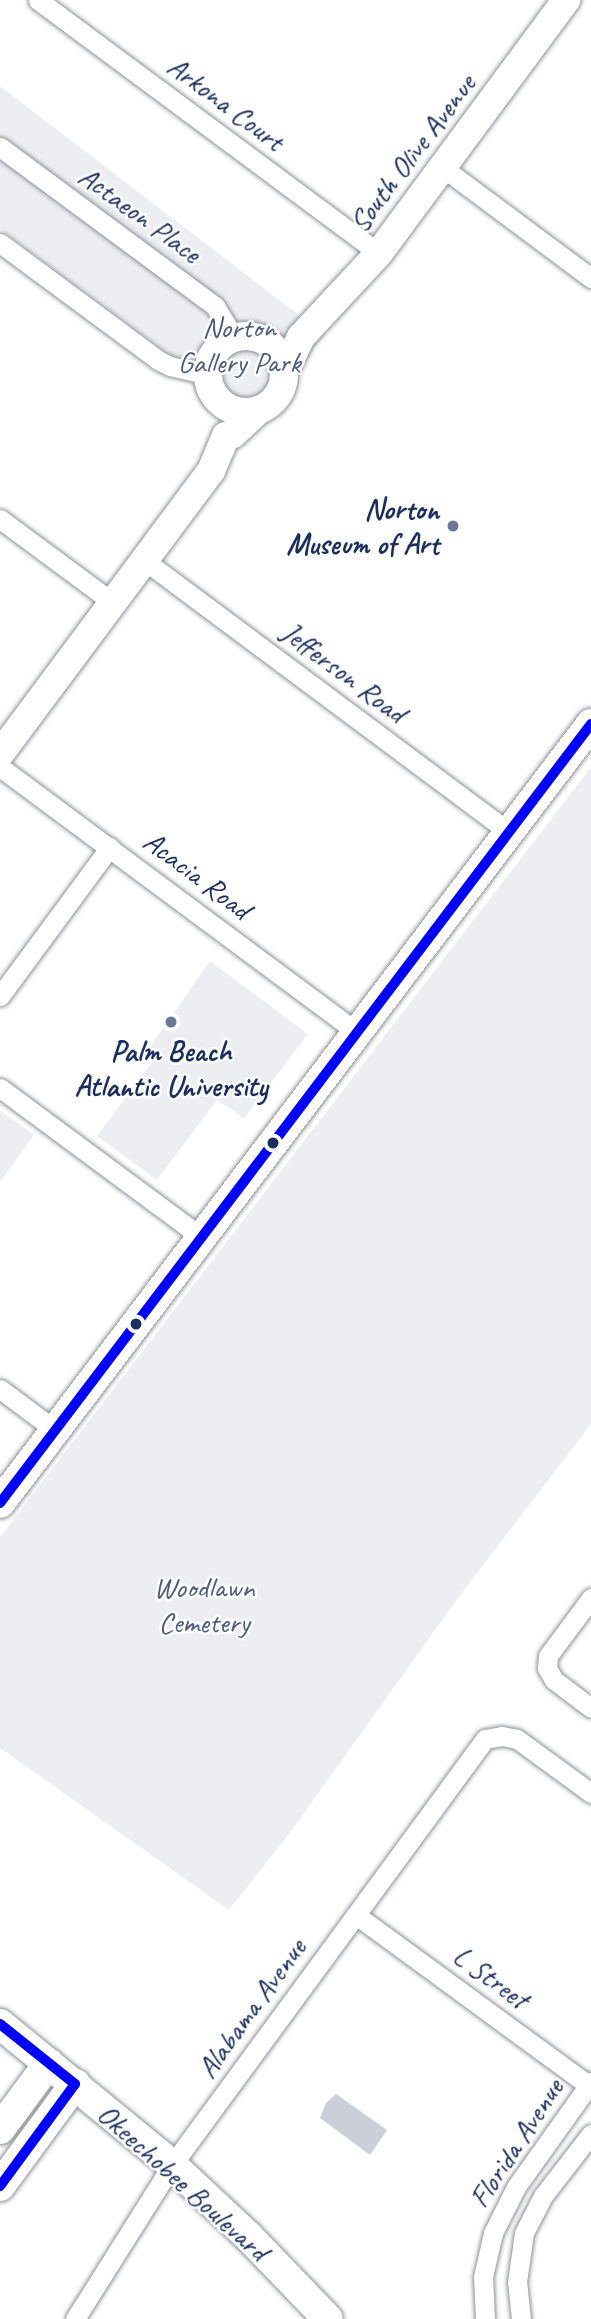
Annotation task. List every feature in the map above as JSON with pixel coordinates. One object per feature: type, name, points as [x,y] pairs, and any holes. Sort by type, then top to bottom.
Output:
[{"type":"main road","points":[[0,1503],[591,724]]},
{"type":"main road","name":"Okeechobee Boulevard","points":[[0,2024],[172,2165],[248,2236],[328,2319]]},
{"type":"main road","points":[[0,2129],[48,2063]]},
{"type":"main road","points":[[0,2186],[75,2084]]},
{"type":"street","name":"Arkona Court","points":[[38,0],[379,253]]},
{"type":"street","name":"South Olive Avenue","points":[[285,370],[301,337],[316,325],[379,253],[566,0]]},
{"type":"street","name":"Actaeon Place","points":[[0,147],[215,306],[234,338]]},
{"type":"street","points":[[442,167],[591,278]]},
{"type":"street","points":[[0,243],[158,360],[212,386],[235,411],[258,411]]},
{"type":"street","points":[[226,436],[222,432],[212,386],[214,352],[234,338],[244,336],[285,341],[301,337]]},
{"type":"street","points":[[226,436],[233,435],[258,411],[275,400],[284,381],[285,370],[281,358],[264,340]]},
{"type":"street","points":[[0,754],[211,471],[226,436]]},
{"type":"street","points":[[0,519],[112,602]]},
{"type":"street","name":"Jefferson Road","points":[[144,560],[509,832]]},
{"type":"street","name":"Acacia Road","points":[[0,767],[357,1032]]},
{"type":"street","points":[[0,996],[110,848]]},
{"type":"street","points":[[0,1088],[201,1237]]},
{"type":"street","points":[[0,1389],[55,1430]]},
{"type":"street","points":[[591,1598],[548,1656],[547,1668],[554,1680],[591,1708]]},
{"type":"street","name":"Alabama Avenue","points":[[75,2319],[172,2165],[485,1740],[502,1736],[517,1739],[591,1793]]},
{"type":"street","name":"L Street","points":[[356,1915],[590,2085]]},
{"type":"street","name":"Florida Avenue","points":[[485,2319],[483,2277],[493,2233],[516,2187],[590,2085]]},
{"type":"street","name":"Florida Avenue","points":[[520,2319],[517,2282],[524,2233],[544,2196],[591,2134]]},
{"type":"green space","name":"Norton Gallery Park","points":[[0,86],[325,335],[245,435],[159,347],[0,229]]},
{"type":"green space","name":"Woodlawn Cemetery","points":[[591,767],[591,1424],[458,1598],[292,1830],[229,1910],[0,1748],[0,1537]]},
{"type":"green space","points":[[210,961],[308,1034],[244,1118],[217,1100],[157,1180],[97,1136],[155,1058],[147,1051]]},
{"type":"green space","points":[[0,1110],[34,1135],[0,1182]]},
{"type":"shaded area","points":[[336,2094],[387,2130],[370,2155],[320,2118],[326,2103]]},
{"type":"transit line","points":[[0,1503],[591,724]]},
{"type":"transit line","points":[[0,2024],[75,2084],[0,2186]]},
{"type":"place","name":"Norton Museum of Art","points":[[453,526]]},
{"type":"place","name":"Palm Beach Atlantic University","points":[[171,1022]]}]
